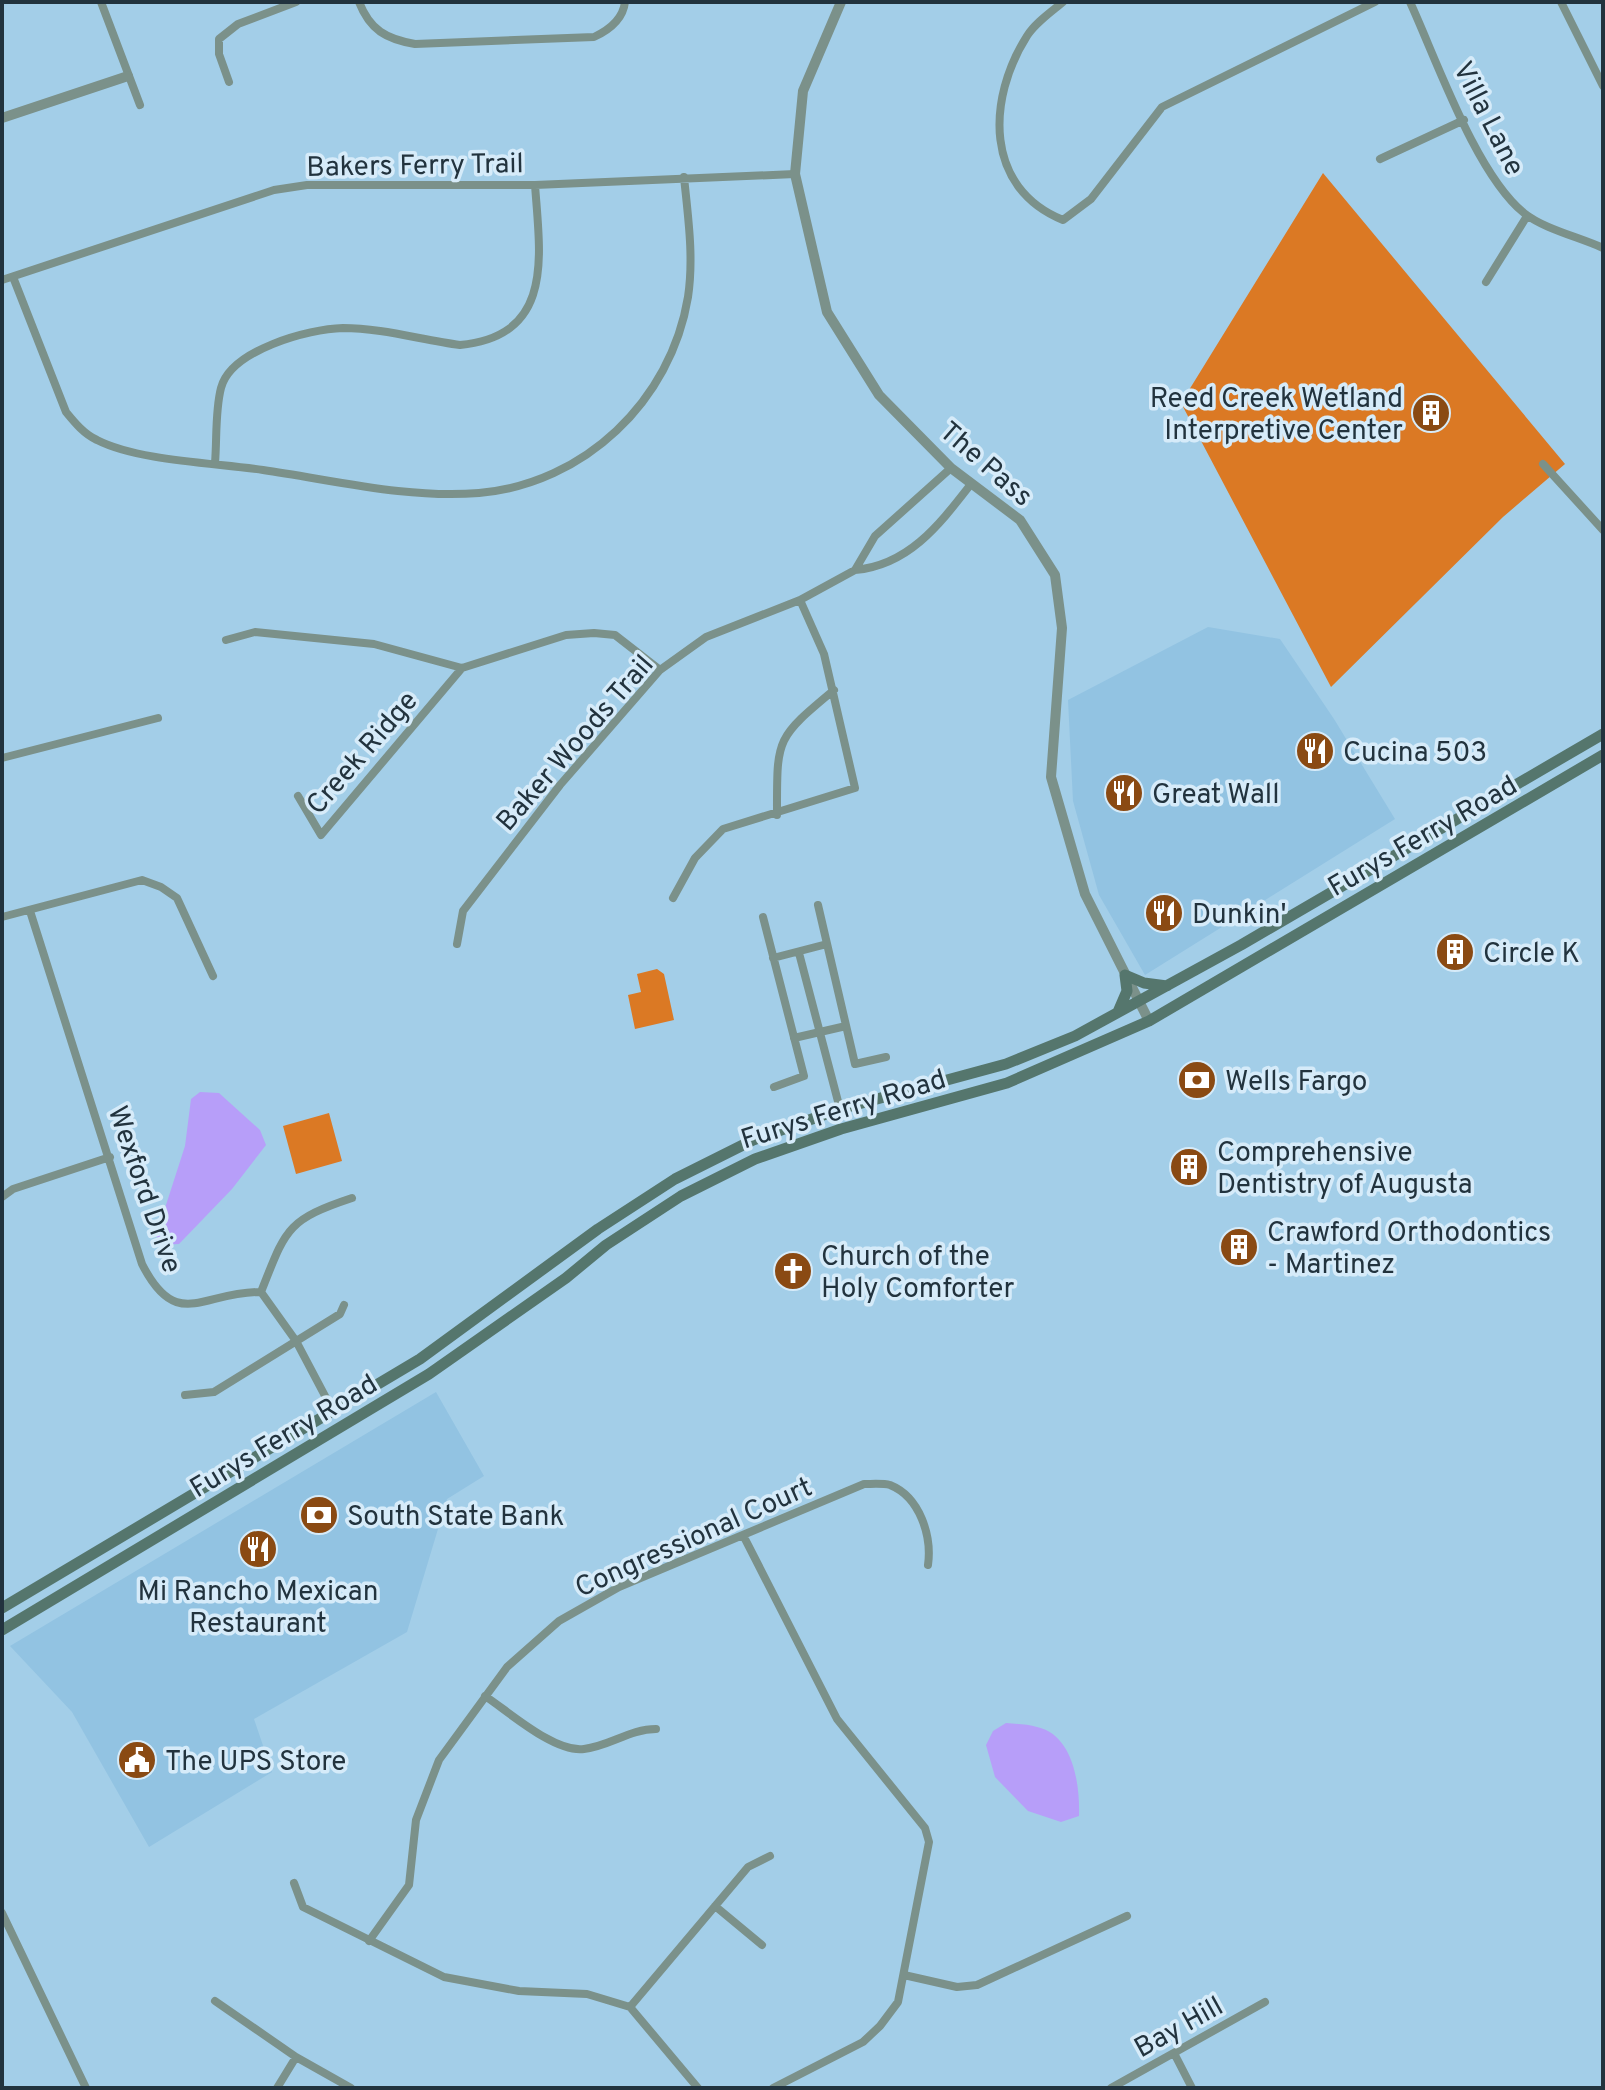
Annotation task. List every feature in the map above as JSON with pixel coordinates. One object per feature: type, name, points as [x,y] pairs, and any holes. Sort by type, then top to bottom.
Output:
[{"type":"main road","name":"Furys Ferry Road","points":[[2,1608],[420,1359],[598,1229],[675,1179],[733,1148],[840,1109],[1006,1064],[1117,1014],[1414,846],[1603,734]]},
{"type":"main road","name":"Furys Ferry Road","points":[[2,1630],[429,1374],[566,1278],[606,1245],[695,1189],[741,1165],[841,1129],[1007,1083],[1149,1021],[1603,755]]},
{"type":"main road","points":[[1414,846],[1423,862]]},
{"type":"main road","points":[[1117,1014],[1127,991],[1125,975],[1144,983],[1167,986]]},
{"type":"street","points":[[101,2],[140,105]]},
{"type":"street","points":[[229,82],[219,54],[219,39],[238,24],[296,2]]},
{"type":"street","points":[[359,2],[373,29],[392,40],[415,44],[594,37],[608,31],[625,8],[625,2]]},
{"type":"street","name":"The Pass","points":[[841,2],[803,91],[795,174],[827,312],[879,395],[951,468],[1020,520],[1055,575],[1062,628],[1051,777],[1085,894],[1125,975],[1142,1001],[1149,1021]]},
{"type":"street","points":[[1063,2],[1029,33],[1008,70],[999,107],[999,140],[1011,176],[1030,201],[1063,220],[1091,199],[1162,107],[1375,2]]},
{"type":"street","name":"Villa Lane","points":[[1410,2],[1484,165],[1504,195],[1527,216],[1603,248]]},
{"type":"street","points":[[1561,2],[1603,86]]},
{"type":"street","points":[[2,118],[128,76]]},
{"type":"street","points":[[1380,159],[1464,120]]},
{"type":"street","name":"Bakers Ferry Trail","points":[[2,280],[285,188],[339,183],[535,185],[795,174]]},
{"type":"street","points":[[13,277],[66,412],[81,430],[98,441],[152,455],[427,493],[481,493],[547,478],[600,449],[639,407],[663,372],[681,327],[691,252],[684,177]]},
{"type":"street","points":[[215,463],[221,387],[235,365],[253,353],[315,331],[345,328],[460,345],[478,343],[497,336],[522,315],[537,292],[540,260],[535,185]]},
{"type":"street","points":[[1486,282],[1527,216]]},
{"type":"street","points":[[1543,464],[1603,530]]},
{"type":"street","points":[[855,570],[875,536],[951,468]]},
{"type":"street","name":"Baker Woods Trail","points":[[457,944],[463,911],[560,785],[660,670],[706,637],[800,600],[855,570],[885,565],[909,552],[940,524],[971,484]]},
{"type":"street","points":[[673,898],[695,858],[723,829],[777,815],[855,788],[824,654],[800,600]]},
{"type":"street","points":[[226,640],[255,632],[374,644],[462,668],[566,635],[594,633],[615,635],[660,670]]},
{"type":"street","name":"Creek Ridge","points":[[298,796],[321,835],[462,668]]},
{"type":"street","points":[[777,815],[777,760],[787,730],[834,690]]},
{"type":"street","points":[[2,758],[158,718]]},
{"type":"street","points":[[2,917],[142,880],[161,887],[177,898],[213,976]]},
{"type":"street","points":[[818,905],[855,1064],[886,1057]]},
{"type":"street","name":"Wexford Drive","points":[[30,911],[142,1264],[162,1297],[183,1305],[238,1292],[261,1292]]},
{"type":"street","points":[[763,917],[804,1076],[774,1087]]},
{"type":"street","points":[[773,958],[827,944]]},
{"type":"street","points":[[799,953],[840,1109]]},
{"type":"street","points":[[794,1038],[846,1026]]},
{"type":"street","points":[[2,1197],[13,1189],[110,1157]]},
{"type":"street","points":[[333,1411],[296,1341],[261,1292],[291,1228],[308,1213],[352,1198]]},
{"type":"street","points":[[185,1395],[214,1392],[340,1314],[344,1305]]},
{"type":"street","name":"Congressional Court","points":[[369,1941],[409,1885],[416,1820],[439,1760],[507,1667],[559,1621],[619,1587],[864,1484],[889,1485],[916,1503],[931,1549],[928,1565]]},
{"type":"street","points":[[744,1537],[837,1719],[925,1828],[928,1860],[898,2002],[863,2042],[773,2088]]},
{"type":"street","points":[[485,1696],[558,1745],[583,1750],[640,1729],[656,1729]]},
{"type":"street","points":[[630,2007],[748,1867],[770,1856]]},
{"type":"street","points":[[294,1883],[303,1907],[444,1977],[519,1991],[587,1994],[630,2007],[698,2088]]},
{"type":"street","points":[[715,1906],[762,1945]]},
{"type":"street","points":[[2,1913],[86,2088]]},
{"type":"street","points":[[904,1975],[957,1987],[977,1985],[1127,1916]]},
{"type":"street","points":[[215,2001],[296,2057],[351,2088]]},
{"type":"street","name":"Bay Hill","points":[[1111,2088],[1265,2002]]},
{"type":"street","points":[[1175,2055],[1192,2088]]},
{"type":"street","points":[[277,2088],[296,2057]]},
{"type":"shaded area","points":[[1323,173],[1565,464],[1503,517],[1331,687],[1181,403]]},
{"type":"shaded area","points":[[1208,627],[1280,639],[1334,719],[1395,819],[1145,975],[1099,895],[1073,801],[1068,700]]},
{"type":"shaded area","points":[[657,969],[664,974],[674,1020],[635,1029],[628,995],[641,992],[637,974]]},
{"type":"shaded area","points":[[200,1092],[219,1093],[260,1130],[266,1145],[232,1189],[179,1244],[162,1245],[156,1236],[185,1146],[191,1099]]},
{"type":"shaded area","points":[[329,1113],[342,1161],[296,1174],[283,1126]]},
{"type":"shaded area","points":[[436,1392],[484,1476],[447,1499],[407,1632],[254,1719],[272,1772],[149,1847],[72,1712],[10,1646]]},
{"type":"shaded area","points":[[1006,1723],[1037,1727],[1059,1740],[1067,1751],[1076,1777],[1079,1816],[1061,1822],[1028,1811],[995,1777],[986,1745],[993,1731]]},
{"type":"place","name":"Reed Creek Wetland Interpretive Center","points":[[1431,413]]},
{"type":"place","name":"Cucina 503","points":[[1315,751]]},
{"type":"place","name":"Great Wall","points":[[1124,793]]},
{"type":"place","name":"Dunkin'","points":[[1164,913]]},
{"type":"place","name":"Circle K","points":[[1455,952]]},
{"type":"place","name":"Wells Fargo","points":[[1197,1080]]},
{"type":"place","name":"Comprehensive Dentistry of Augusta","points":[[1189,1167]]},
{"type":"place","name":"Crawford Orthodontics - Martinez","points":[[1239,1247]]},
{"type":"place","name":"Church of the Holy Comforter","points":[[793,1271]]},
{"type":"place","name":"South State Bank","points":[[319,1515]]},
{"type":"place","name":"Mi Rancho Mexican Restaurant","points":[[258,1549]]},
{"type":"place","name":"The UPS Store","points":[[137,1760]]}]
